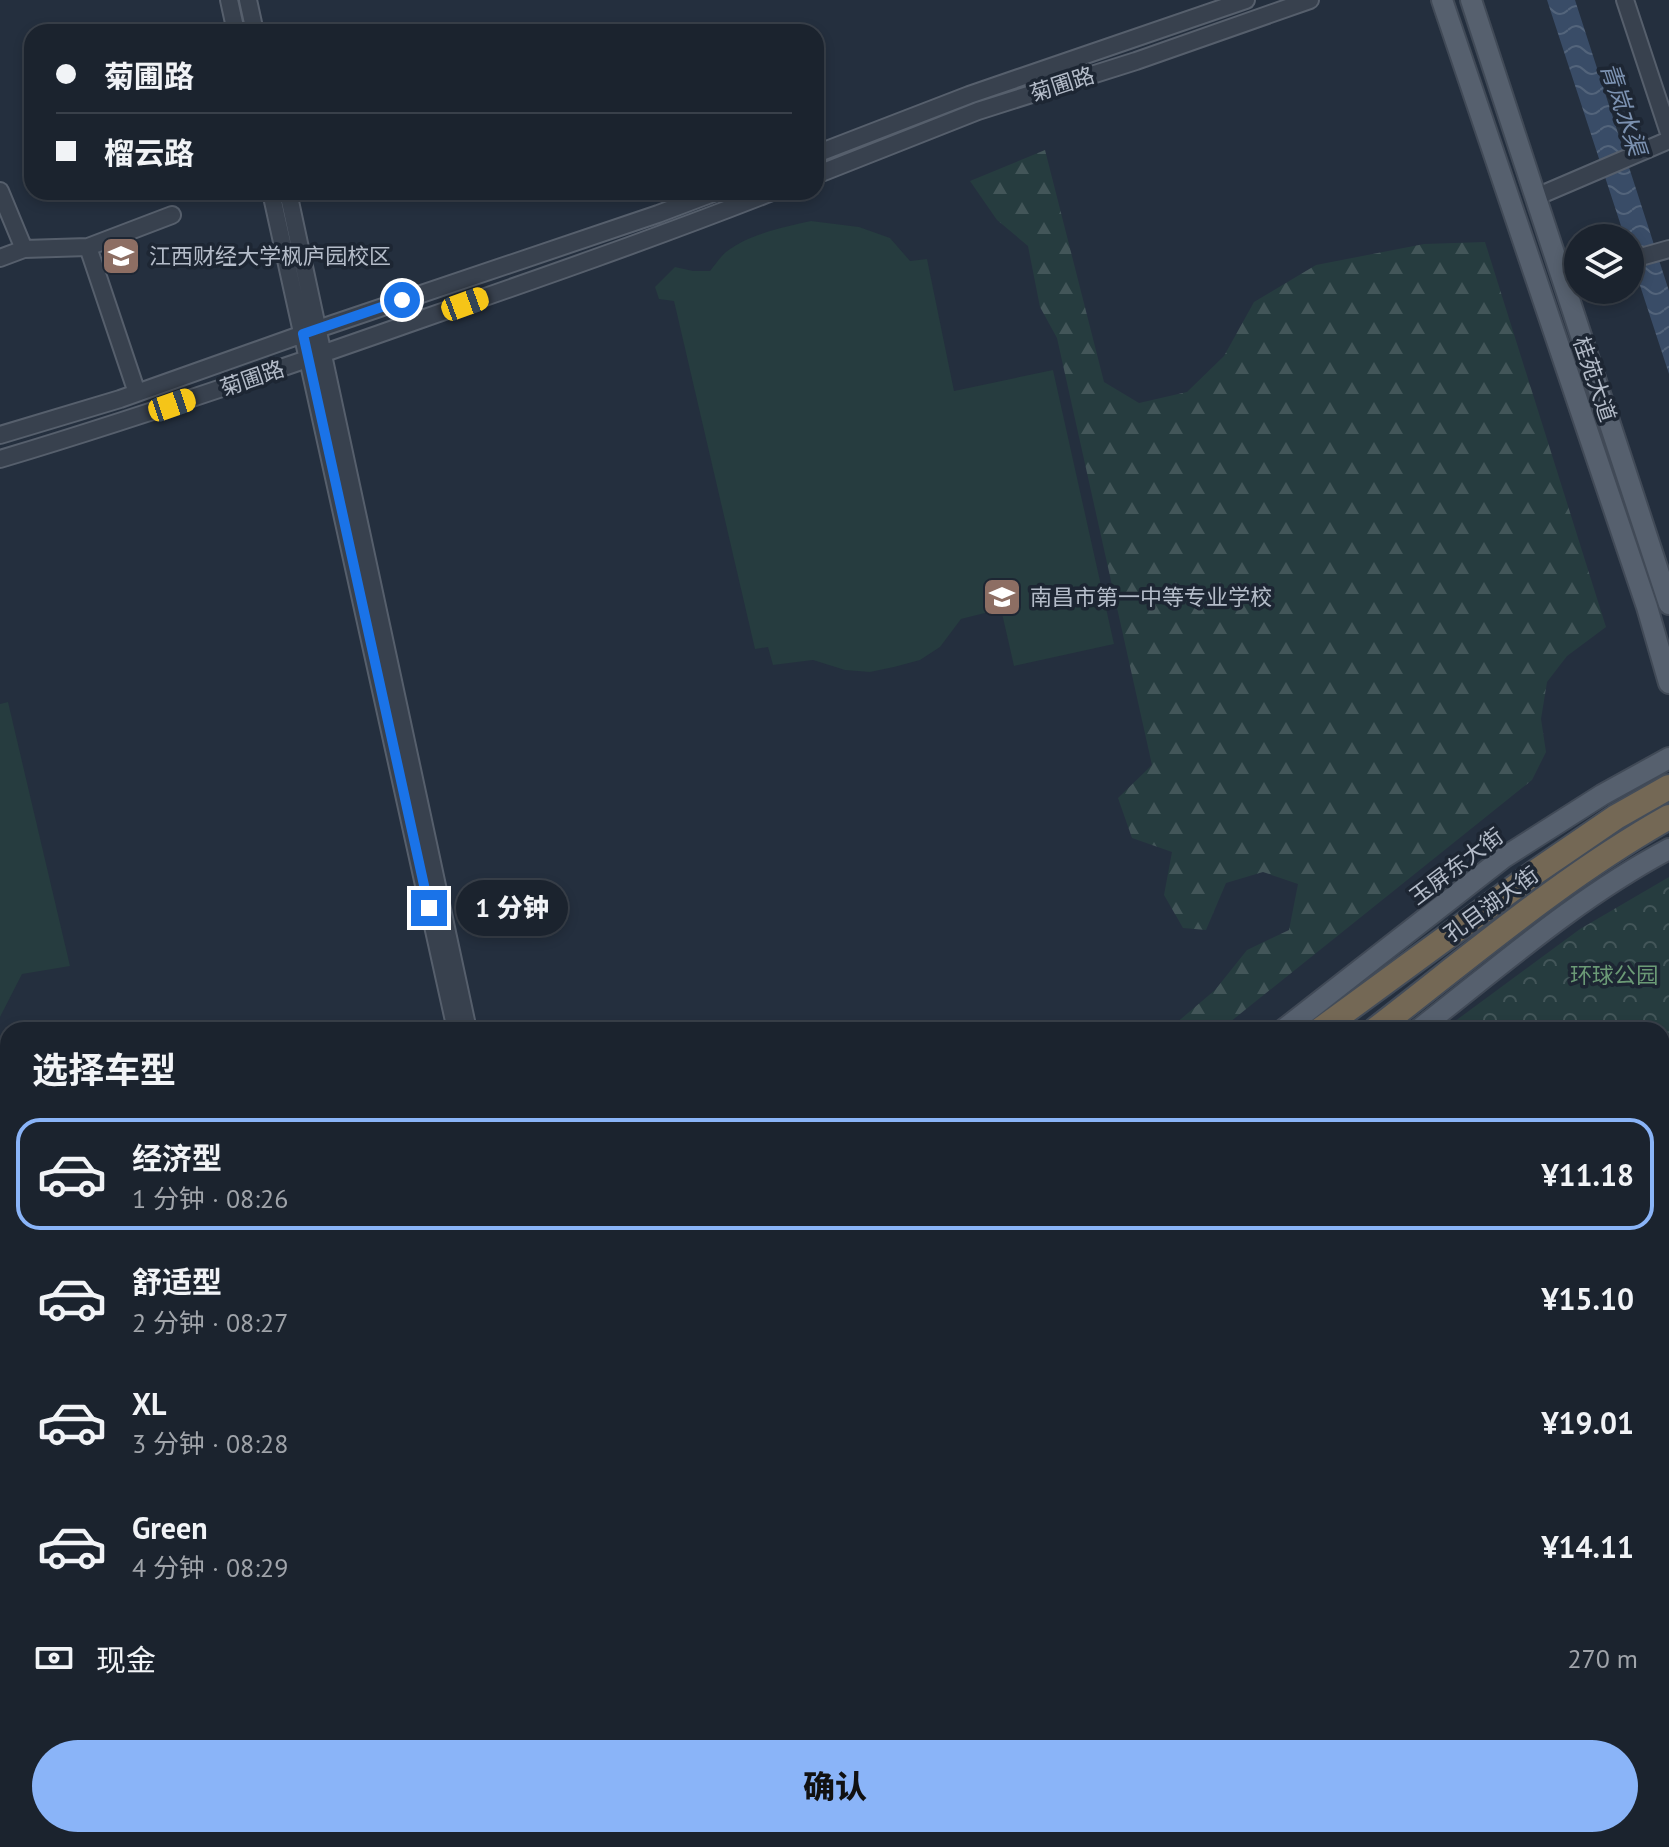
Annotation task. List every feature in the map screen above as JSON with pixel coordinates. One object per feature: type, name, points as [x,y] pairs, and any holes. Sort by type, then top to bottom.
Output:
[{"type":"highway","name":"孔目湖大街","points":[[1331,1022],[1537,871],[1616,817],[1669,787]]},
{"type":"highway","name":"孔目湖大街","points":[[1385,1022],[1555,891],[1630,839],[1669,817]]},
{"type":"main road","name":"桂苑大道","points":[[1442,0],[1647,607],[1669,683]]},
{"type":"main road","name":"桂苑大道","points":[[1471,0],[1536,197],[1564,264]]},
{"type":"main road","name":"桂苑大道","points":[[1578,304],[1669,604]]},
{"type":"main road","name":"玉屏东大街","points":[[1293,1022],[1503,858],[1602,795],[1669,758]]},
{"type":"main road","points":[[1428,1022],[1575,907],[1669,849]]},
{"type":"street","points":[[229,0],[234,24]]},
{"type":"street","points":[[248,0],[253,24]]},
{"type":"street","name":"菊圃路","points":[[824,151],[969,95],[1246,0]]},
{"type":"street","name":"菊圃路","points":[[824,172],[978,111],[1136,61],[1310,0]]},
{"type":"street","points":[[1625,0],[1669,133]]},
{"type":"street","points":[[1536,197],[1669,140]]},
{"type":"street","points":[[0,191],[24,249]]},
{"type":"street","points":[[273,200],[310,331]]},
{"type":"street","points":[[289,200],[315,356],[454,1022]]},
{"type":"street","name":"菊圃路","points":[[0,435],[137,393],[695,200]]},
{"type":"street","name":"菊圃路","points":[[0,459],[118,424],[665,234],[752,200]]},
{"type":"street","points":[[0,258],[24,249],[88,247],[172,215]]},
{"type":"street","points":[[88,247],[137,393]]},
{"type":"street","points":[[315,356],[466,1022]]},
{"type":"green space","points":[[1045,150],[1104,382],[1139,403],[1187,392],[1224,356],[1254,302],[1316,265],[1424,244],[1485,242],[1606,627],[1567,656],[1547,682],[1541,719],[1546,752],[1532,780],[1230,1022],[1177,1022],[1215,990],[1247,950],[1289,930],[1298,884],[1263,872],[1226,883],[1206,930],[1183,928],[1164,895],[1172,852],[1132,838],[1118,798],[1152,765],[1057,338],[1040,307],[1028,246],[997,220],[970,181]]},
{"type":"green space","points":[[811,221],[859,227],[890,238],[910,261],[927,259],[954,391],[1053,370],[1114,644],[1014,666],[1001,609],[961,619],[940,647],[920,660],[870,672],[845,670],[813,660],[773,665],[768,647],[755,649],[674,301],[659,299],[655,287],[675,267],[710,271],[726,252],[745,240]]},
{"type":"green space","points":[[8,702],[70,966],[22,974],[0,1017],[0,704]]},
{"type":"green space","name":"环球公园","points":[[1669,877],[1669,1022],[1454,1022],[1580,929]]},
{"type":"water","points":[[1547,0],[1575,0],[1669,291],[1669,374],[1644,298],[1644,224],[1620,224]]},
{"type":"place","name":"江西财经大学枫庐园校区","points":[[121,256]]},
{"type":"place","name":"南昌市第一中等专业学校","points":[[1002,597]]},
{"type":"route","points":[[402,300],[303,334],[429,908]]},
{"type":"water label","name":"青岚水渠","points":[[1623,109]]}]
